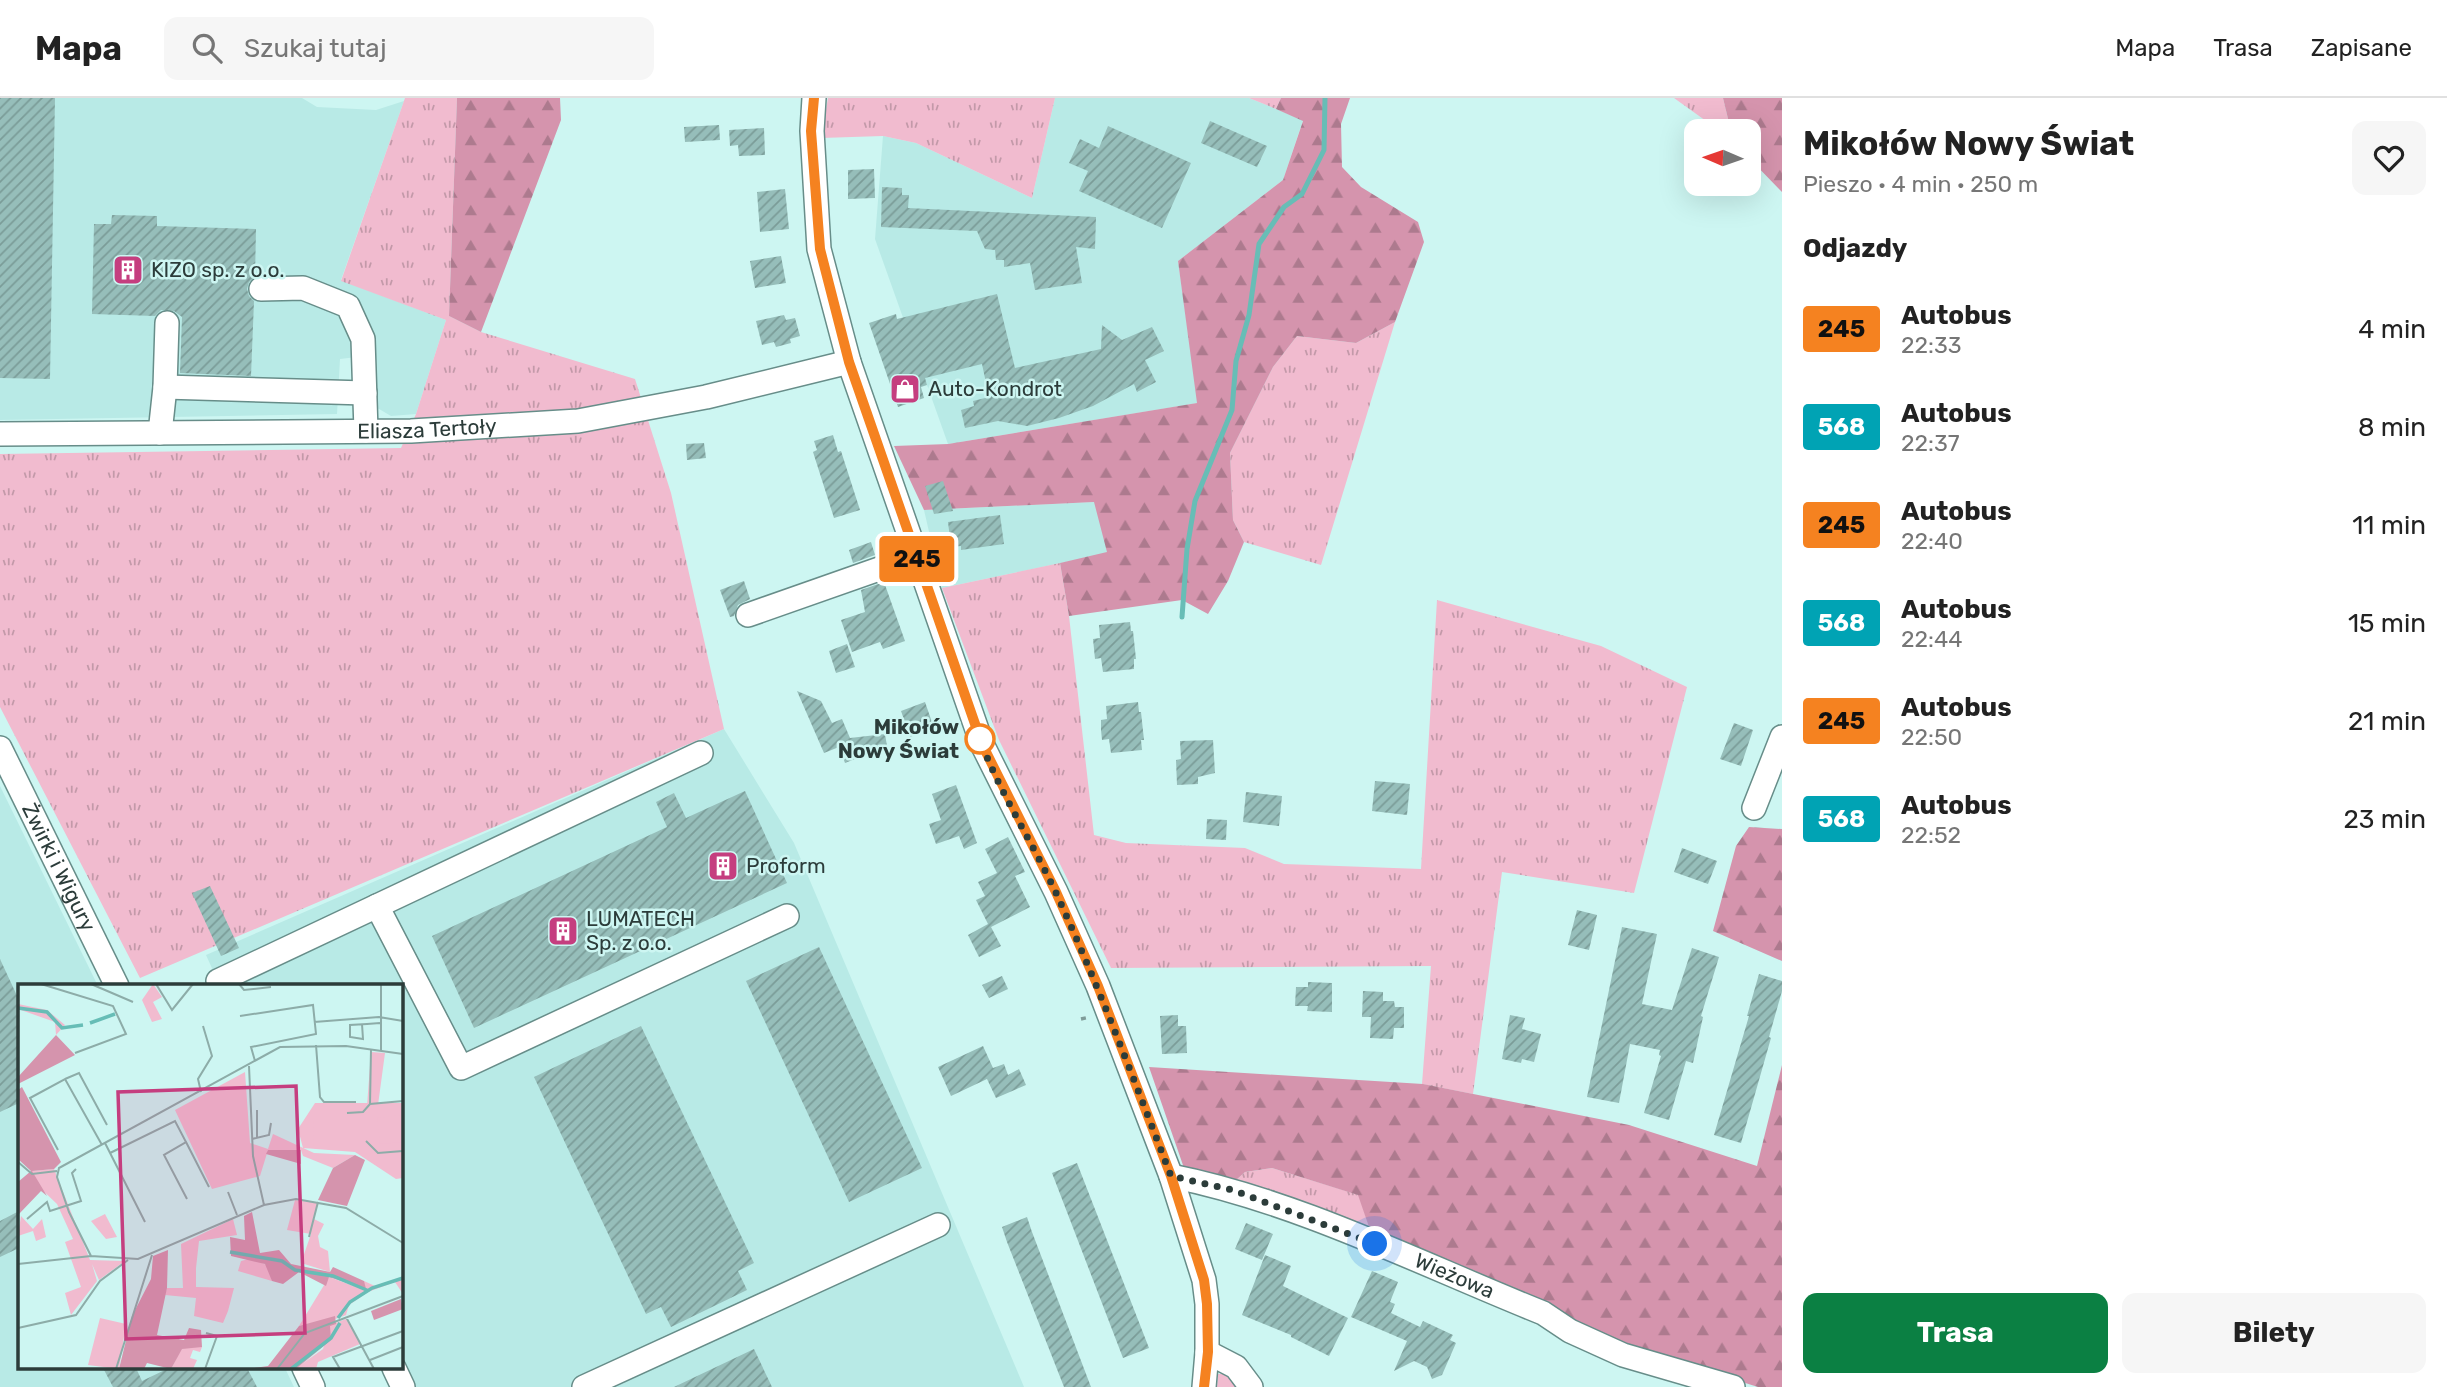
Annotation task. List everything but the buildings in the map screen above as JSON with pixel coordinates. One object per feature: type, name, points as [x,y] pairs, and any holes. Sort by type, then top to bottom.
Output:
[{"type":"street","points":[[814,98],[811,131],[820,249],[849,362],[982,744],[1056,892],[1098,986],[1171,1176],[1204,1280],[1208,1352],[1204,1387]]},
{"type":"street","points":[[261,289],[303,288],[348,306],[363,339],[366,431]]},
{"type":"street","points":[[160,433],[167,323]]},
{"type":"street","name":"Eliasza Tertoły","points":[[0,434],[366,431],[494,428],[578,421],[706,397],[849,362]]},
{"type":"street","points":[[165,387],[365,393]]},
{"type":"street","points":[[748,615],[916,556]]},
{"type":"street","points":[[1754,808],[1782,737]]},
{"type":"street","name":"Żwirki i Wigury","points":[[0,748],[10,791],[116,984]]},
{"type":"street","points":[[219,984],[218,981],[701,753]]},
{"type":"street","points":[[377,906],[461,1068],[787,916]]},
{"type":"street","name":"Wieżowa","points":[[1171,1176],[1233,1190],[1305,1216],[1542,1312],[1570,1331],[1623,1355],[1733,1387]]},
{"type":"street","points":[[584,1387],[938,1225]]},
{"type":"street","points":[[1208,1352],[1236,1367],[1251,1387]]},
{"type":"street","points":[[304,1370],[313,1387]]},
{"type":"street","points":[[395,1370],[402,1387]]},
{"type":"shaded area","name":"KIZO sp. z o.o.","points":[[0,98],[302,98],[317,107],[376,110],[404,101],[341,280],[446,320],[416,414],[391,416],[374,406],[373,355],[340,359],[337,414],[0,420]]},
{"type":"shaded area","points":[[1055,98],[1249,98],[1303,120],[1283,180],[1178,261],[1198,403],[948,444],[875,239],[883,136],[916,143],[1032,198]]},
{"type":"shaded area","points":[[1095,502],[1108,553],[942,588],[924,510]]},
{"type":"shaded area","points":[[724,729],[794,843],[1024,1387],[395,1387],[402,1370],[402,984],[219,984],[206,955]]},
{"type":"shaded area","points":[[0,786],[97,984],[18,984],[18,1370],[286,1370],[294,1387],[0,1387]]},
{"type":"green space","points":[[405,98],[457,98],[449,316],[481,332],[635,379],[671,493],[724,729],[140,978],[0,707],[0,454],[401,448],[416,414],[446,320],[341,281]]},
{"type":"green space","points":[[457,98],[560,98],[561,120],[481,332],[449,316]]},
{"type":"green space","points":[[828,98],[1055,98],[1032,198],[916,143],[883,136],[821,138]]},
{"type":"green space","points":[[1249,98],[1281,98],[1276,109]]},
{"type":"green space","points":[[1281,98],[1350,98],[1341,124],[1342,167],[1361,187],[1418,222],[1424,242],[1395,322],[1356,343],[1297,336],[1273,367],[1230,453],[1233,520],[1244,542],[1228,581],[1208,614],[1182,600],[1069,616],[1060,563],[1107,552],[1094,502],[924,510],[894,446],[948,444],[1197,403],[1178,261],[1283,180],[1303,121],[1276,109]]},
{"type":"green space","points":[[1674,98],[1723,98],[1728,119],[1703,119]]},
{"type":"green space","points":[[1723,98],[1782,98],[1782,192],[1761,170],[1761,119],[1728,119]]},
{"type":"green space","points":[[1395,322],[1321,565],[1244,542],[1233,520],[1230,453],[1273,367],[1297,336],[1356,343]]},
{"type":"green space","points":[[1060,563],[1069,616],[1094,835],[1126,843],[1245,848],[1284,864],[1421,869],[1437,600],[1601,646],[1687,687],[1634,893],[1502,872],[1473,1094],[1422,1084],[1431,966],[1111,968],[999,740],[942,588]]},
{"type":"green space","points":[[1749,827],[1782,829],[1782,961],[1713,931],[1736,846]]},
{"type":"green space","points":[[1782,1065],[1782,1387],[1758,1387],[1618,1343],[1370,1230],[1358,1195],[1272,1168],[1245,1172],[1235,1181],[1185,1171],[1149,1067],[1423,1084],[1629,1125],[1757,1166]]},
{"type":"green space","points":[[1272,1168],[1359,1195],[1370,1230],[1235,1181],[1245,1172]]},
{"type":"green space","points":[[1218,1374],[1225,1374],[1242,1387],[1217,1387]]},
{"type":"waterway","points":[[1182,617],[1187,549],[1195,501],[1232,410],[1236,361],[1249,315],[1259,244],[1284,207],[1302,194],[1324,150],[1325,98]]},
{"type":"bus line","name":"245","points":[[814,98],[811,131],[820,249],[849,362],[982,744],[1056,892],[1098,986],[1171,1176],[1204,1280],[1208,1352],[1204,1387]]},
{"type":"place","name":"KIZO sp. z o.o.","points":[[128,270]]},
{"type":"place","name":"Auto-Kondrot","points":[[905,389]]},
{"type":"place","name":"Mikołów Nowy Świat","points":[[980,739]]},
{"type":"place","name":"Proform","points":[[723,866]]},
{"type":"place","name":"LUMATECH Sp. z o.o.","points":[[563,931]]},
{"type":"route","points":[[980,739],[979,737],[1056,892],[1098,986],[1171,1176],[1233,1190],[1375,1244]]}]
